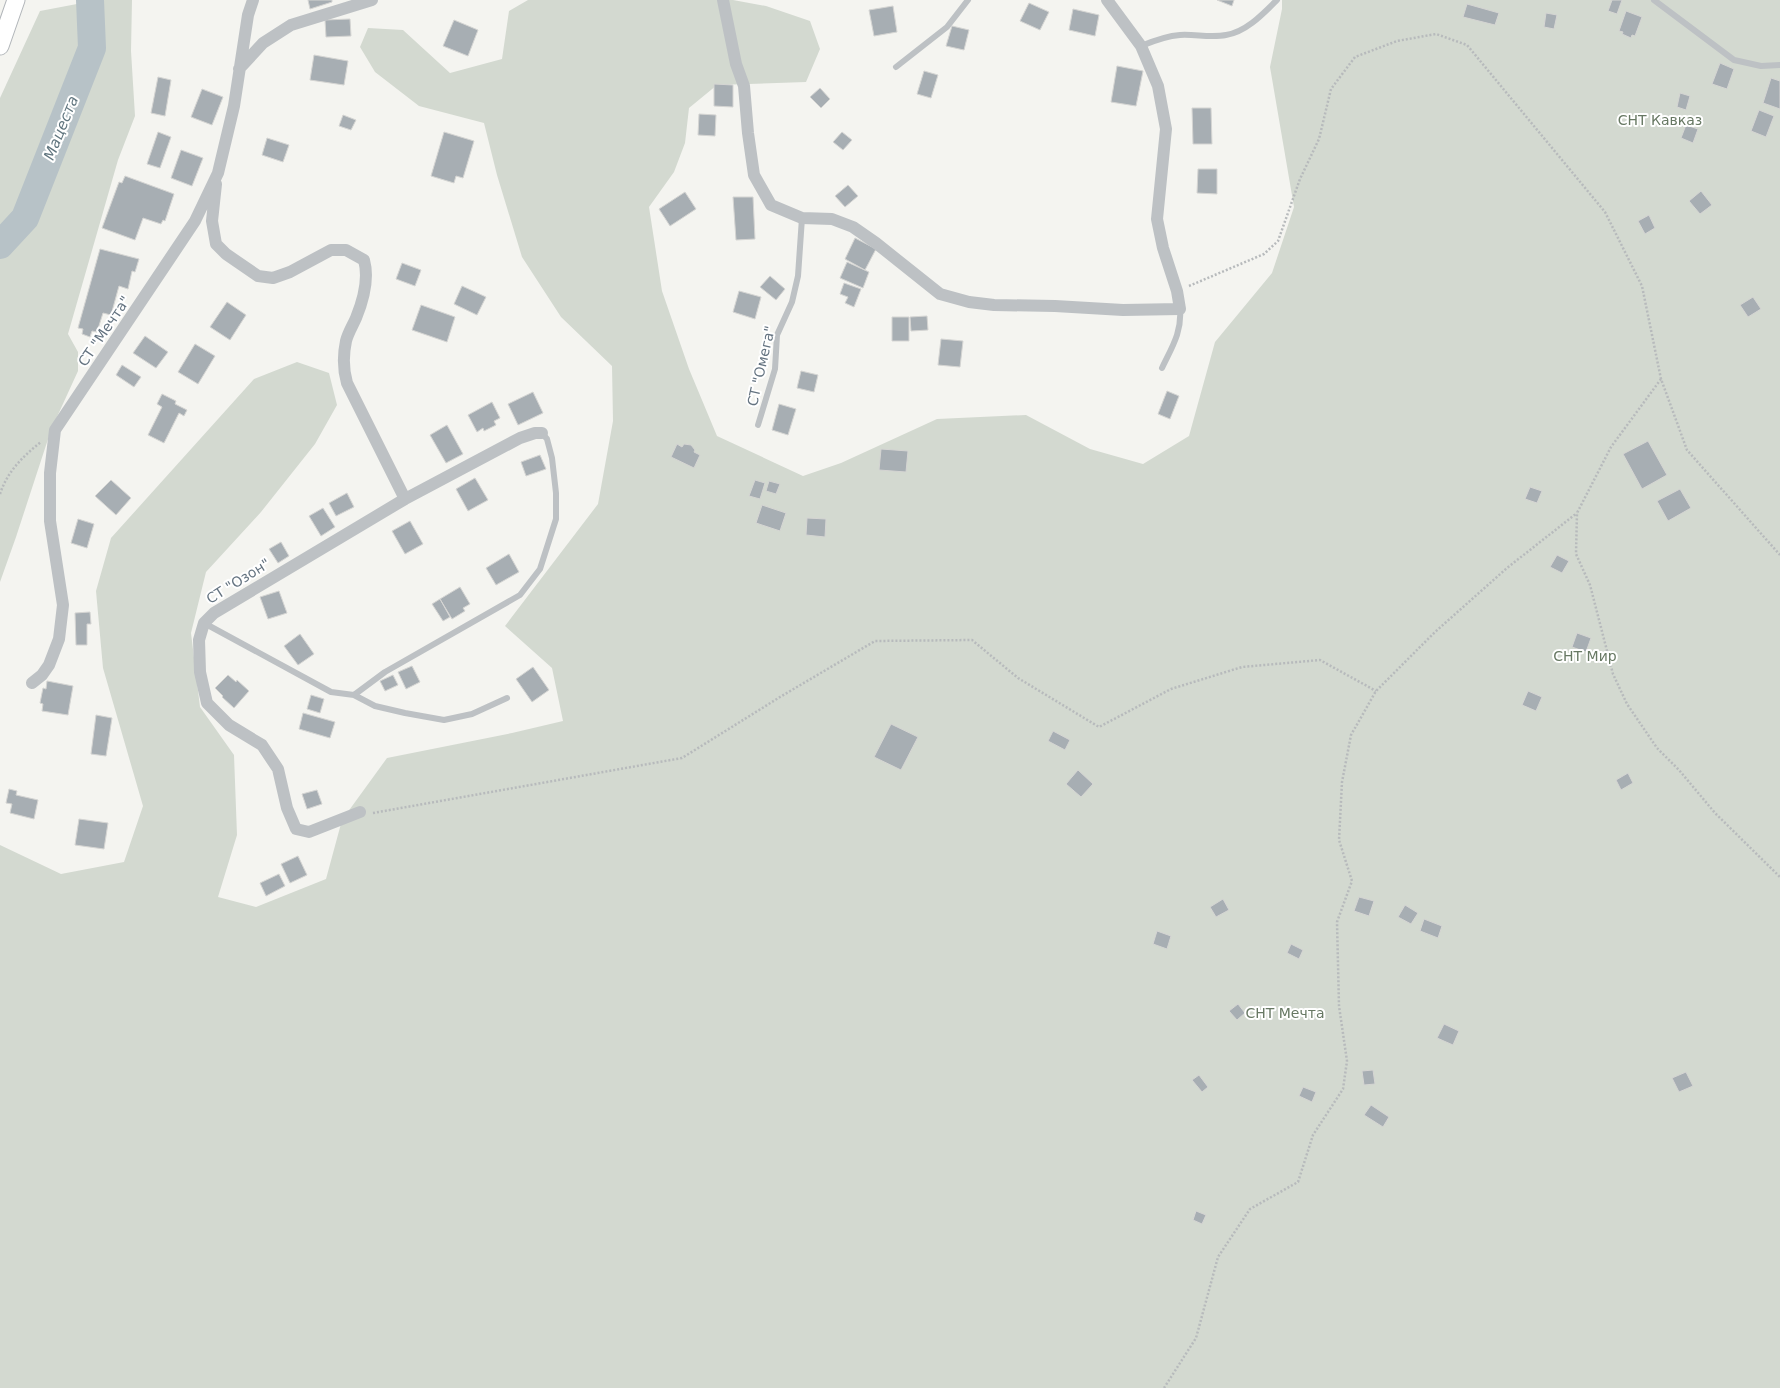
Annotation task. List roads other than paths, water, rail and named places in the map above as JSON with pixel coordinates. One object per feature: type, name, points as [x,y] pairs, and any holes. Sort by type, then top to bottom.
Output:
[{"type":"street","points":[[0,46],[16,0]]},
{"type":"street","name":"СТ \"Мечта\"","points":[[32,683],[42,675],[59,639],[63,605],[50,521],[50,473],[55,430],[195,222],[218,173],[232,119],[248,15],[253,0]]},
{"type":"street","points":[[239,69],[263,42],[291,25],[372,0]]},
{"type":"street","points":[[723,0],[736,64],[744,86],[748,133],[754,175],[771,205],[802,218],[832,219],[853,227],[876,242],[940,294],[969,302],[994,305],[1055,306],[1124,310],[1180,309],[1163,248],[1157,219],[1166,129],[1158,86],[1141,46],[1107,0]]},
{"type":"street","points":[[218,173],[212,221],[216,244],[226,254],[258,276],[273,278],[290,272],[331,250],[346,250],[364,260],[366,270],[364,290],[358,312],[346,340],[343,370],[347,383],[405,499]]},
{"type":"street","name":"СТ \"Озон\"","points":[[360,812],[309,832],[296,829],[286,808],[278,770],[262,745],[229,725],[206,703],[200,672],[199,640],[204,624],[214,613],[405,499],[520,438],[535,433],[542,433]]},
{"type":"lane","points":[[896,67],[947,26],[968,0]]},
{"type":"lane","points":[[1141,46],[1179,35],[1226,35],[1242,30],[1277,0]]},
{"type":"lane","points":[[1654,0],[1734,60],[1761,66],[1780,65]]},
{"type":"lane","name":"СТ \"Омега\"","points":[[758,425],[775,369],[777,335],[792,302],[798,276],[802,218]]},
{"type":"lane","points":[[1162,368],[1176,340],[1181,323],[1180,309]]},
{"type":"lane","points":[[354,695],[385,672],[520,595],[540,569],[556,519],[556,493],[552,458],[546,439],[542,433]]},
{"type":"lane","points":[[204,624],[331,692],[354,695],[375,706],[444,720],[472,714],[507,698]]},
{"type":"waterway","name":"Мацеста","points":[[0,245],[25,218],[92,48],[90,0]]},
{"type":"park label","name":"СНТ Кавказ","points":[[1660,120]]},
{"type":"park label","name":"СНТ Мир","points":[[1585,656]]},
{"type":"park label","name":"СНТ Мечта","points":[[1285,1013]]}]
